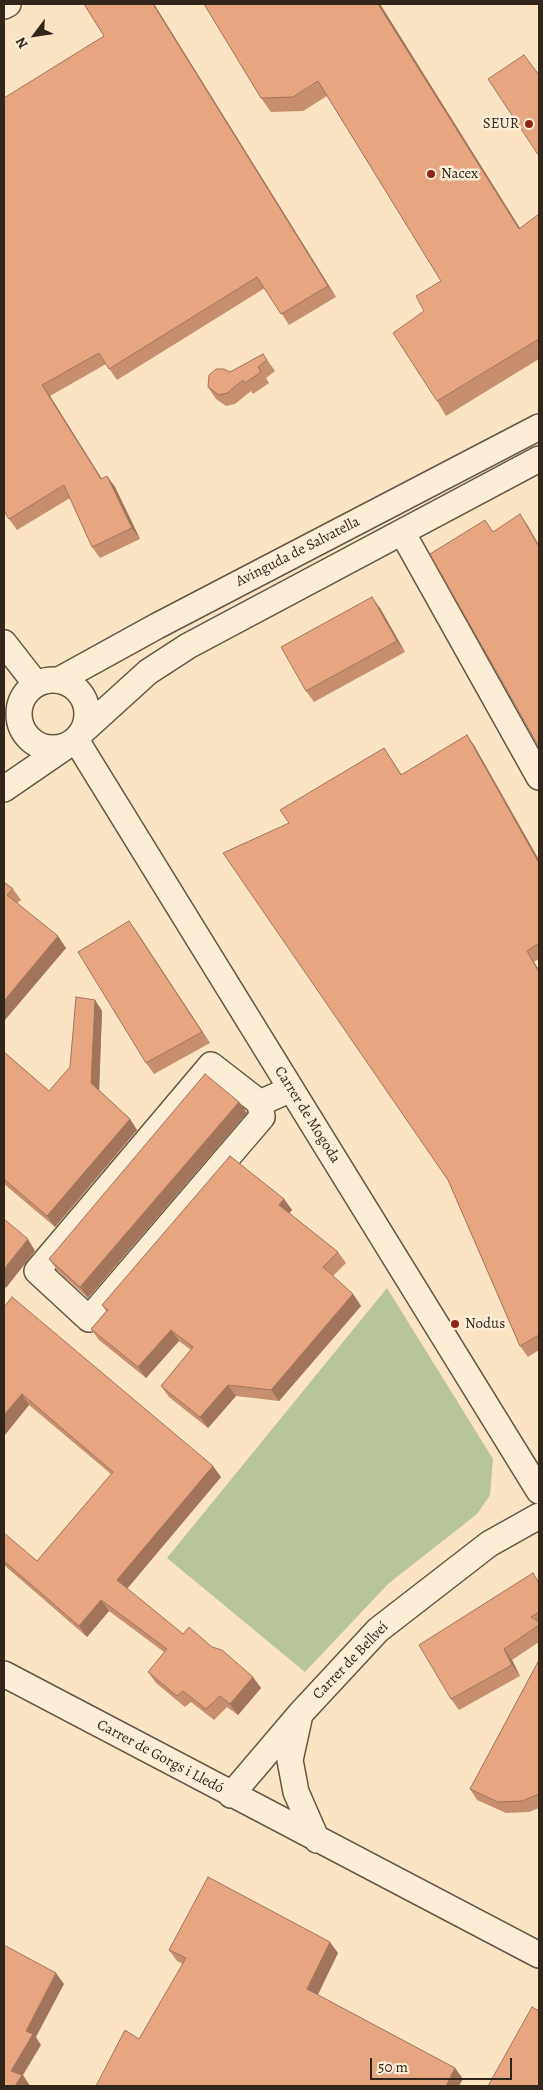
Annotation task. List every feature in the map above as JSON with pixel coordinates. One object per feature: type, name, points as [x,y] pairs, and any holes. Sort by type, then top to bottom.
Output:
[{"type":"street","points":[[4,6],[8,4]]},
{"type":"street","name":"Avinguda de Salvatella","points":[[47,682],[539,427]]},
{"type":"street","name":"Avinguda de Salvatella","points":[[4,789],[76,739],[148,672],[188,646],[539,459]]},
{"type":"street","points":[[402,532],[539,777]]},
{"type":"street","points":[[4,642],[47,682],[74,686],[82,695],[86,706],[87,718],[76,739],[56,748],[44,747],[30,740],[23,730],[19,718],[20,706],[24,695],[47,682]]},
{"type":"street","points":[[4,726],[20,706]]},
{"type":"street","name":"Carrer de Mogoda","points":[[76,739],[539,1491]]},
{"type":"street","points":[[211,1066],[260,1103],[262,1117],[88,1319],[37,1270],[211,1066]]},
{"type":"street","points":[[260,1103],[291,1089]]},
{"type":"street","name":"Carrer de Bellveí","points":[[231,1795],[300,1714],[378,1630],[489,1544],[539,1516]]},
{"type":"street","name":"Carrer de Gorgs i Lledó","points":[[4,1674],[231,1795],[539,1955]]},
{"type":"street","points":[[300,1714],[290,1760],[296,1792],[317,1840]]},
{"type":"green space","points":[[387,1288],[493,1459],[490,1495],[477,1514],[388,1584],[305,1672],[167,1558]]},
{"type":"building","points":[[84,4],[153,4],[328,286],[281,314],[257,277],[109,369],[99,353],[42,385],[101,479],[107,476],[132,528],[92,547],[64,485],[9,519],[4,511],[4,98],[104,36]]},
{"type":"building","name":"Nacex","points":[[204,4],[378,4],[519,229],[539,214],[539,339],[437,401],[393,333],[424,311],[416,296],[441,281],[318,81],[293,97],[261,98]]},
{"type":"building","name":"SEUR","points":[[524,55],[539,75],[539,156],[488,79]]},
{"type":"building","points":[[263,354],[267,360],[258,367],[261,372],[245,383],[243,380],[227,393],[219,395],[208,387],[209,375],[216,369],[224,369],[230,372]]},
{"type":"building","points":[[520,514],[539,547],[539,747],[430,554],[485,520],[493,532]]},
{"type":"building","points":[[372,597],[397,641],[306,691],[281,647]]},
{"type":"building","points":[[467,735],[539,863],[539,943],[527,951],[539,972],[539,1335],[520,1346],[448,1180],[223,853],[289,823],[280,810],[384,748],[401,775]]},
{"type":"building","points":[[4,882],[13,889],[7,895],[58,936],[4,1001]]},
{"type":"building","points":[[129,921],[202,1032],[146,1063],[78,952]]},
{"type":"building","points":[[76,997],[95,1000],[91,1083],[130,1119],[47,1216],[4,1179],[4,1052],[49,1091],[70,1067]]},
{"type":"building","points":[[205,1074],[239,1102],[80,1287],[49,1259]]},
{"type":"building","points":[[230,1156],[284,1199],[279,1205],[338,1252],[323,1267],[353,1294],[271,1390],[228,1385],[200,1417],[161,1386],[193,1347],[171,1330],[138,1367],[91,1329],[108,1310],[102,1305]]},
{"type":"building","points":[[4,1219],[28,1239],[4,1269]]},
{"type":"building","points":[[12,1297],[213,1466],[117,1580],[183,1634],[189,1627],[212,1647],[222,1650],[253,1677],[230,1704],[220,1696],[206,1709],[183,1691],[177,1696],[148,1672],[167,1649],[101,1600],[79,1626],[4,1561],[4,1533],[37,1561],[113,1472],[22,1394],[4,1415],[4,1307]]},
{"type":"building","points":[[533,1573],[539,1583],[539,1612],[531,1617],[539,1622],[539,1625],[504,1649],[512,1665],[451,1699],[419,1645]]},
{"type":"building","points":[[539,1660],[539,1794],[522,1801],[498,1802],[470,1789]]},
{"type":"building","points":[[208,1877],[330,1942],[307,1989],[455,2068],[446,2086],[96,2086],[125,2030],[139,2039],[186,1958],[169,1950]]},
{"type":"building","points":[[4,1945],[56,1973],[26,2031],[33,2034],[11,2071],[22,2075],[15,2086],[4,2086]]},
{"type":"building","points":[[532,2007],[539,2011],[539,2086],[488,2086]]},
{"type":"place","name":"SEUR","points":[[529,124]]},
{"type":"place","name":"Nacex","points":[[431,174]]},
{"type":"place","name":"Nodus","points":[[455,1324]]}]
